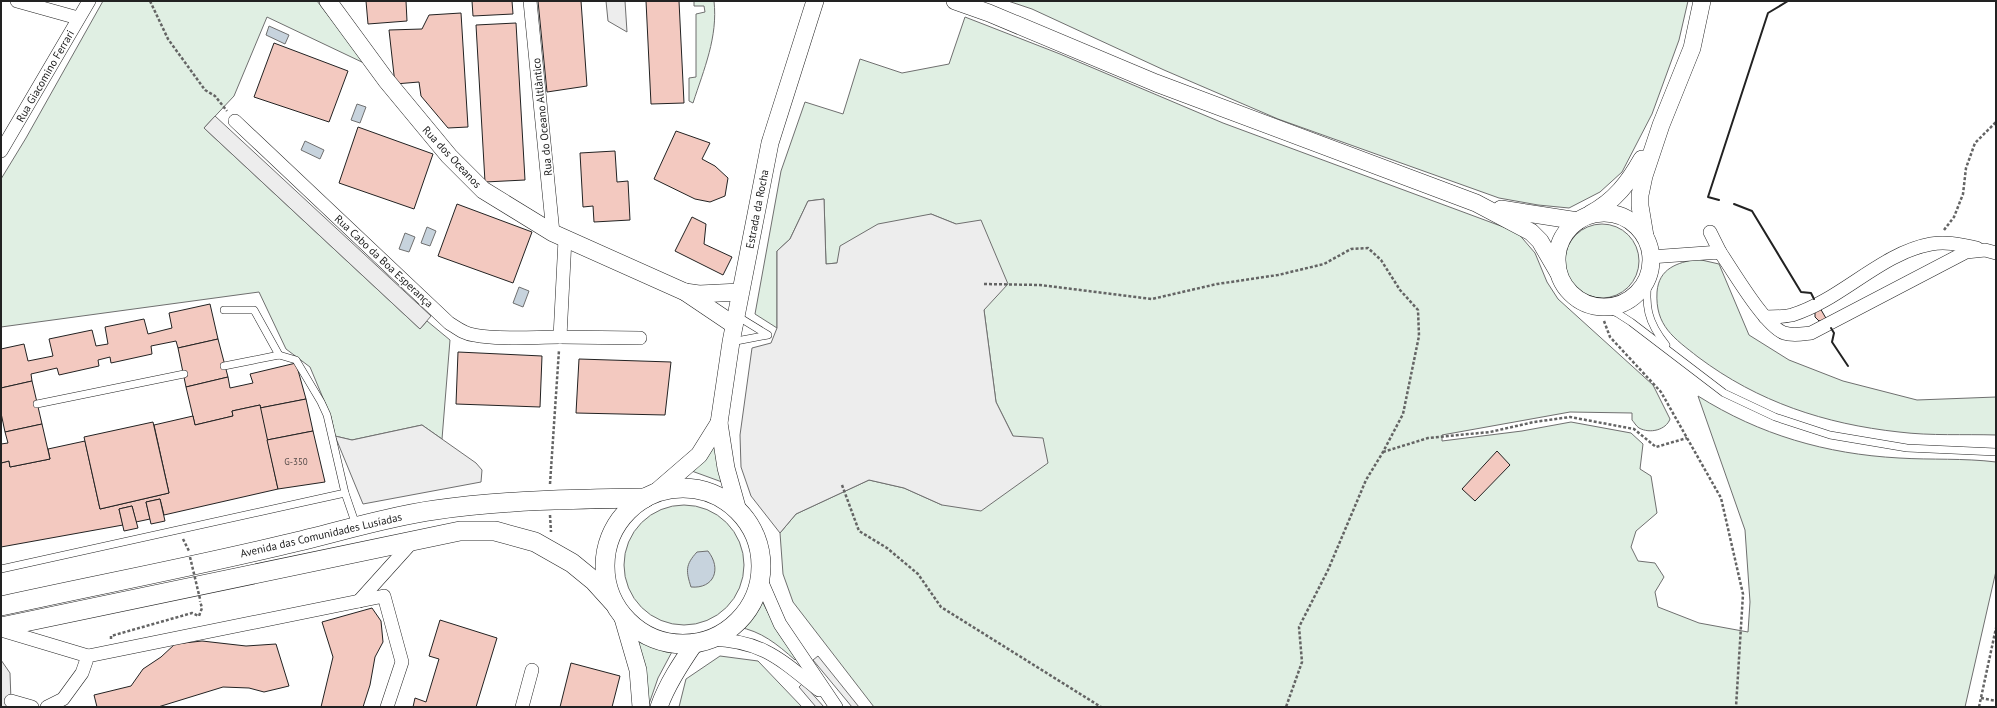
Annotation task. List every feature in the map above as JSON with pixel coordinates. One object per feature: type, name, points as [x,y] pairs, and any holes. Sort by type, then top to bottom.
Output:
[{"type":"main road","points":[[618,609],[608,588],[605,573],[605,558],[608,544],[614,530],[622,518],[650,496],[670,489],[687,488],[703,491],[718,497],[738,511],[753,531],[761,562],[760,578],[756,594],[749,609],[726,632],[703,641]]},
{"type":"main road","name":"Avenida das Comunidades Lusíadas","points":[[1,606],[286,545],[357,526],[432,511],[467,506],[549,500],[650,496]]},
{"type":"main road","name":"Avenida das Comunidades Lusíadas","points":[[1,628],[460,531],[495,532],[535,542],[572,563],[594,581],[634,627],[647,636],[663,642],[679,644],[703,641]]},
{"type":"street","points":[[17,1],[78,18]]},
{"type":"street","name":"Rua Giacomino Ferrari","points":[[1,151],[89,1]]},
{"type":"street","name":"Rua do Oceano Altlântico","points":[[530,1],[559,236]]},
{"type":"street","name":"Estrada da Rocha","points":[[738,511],[726,468],[718,423],[740,292],[770,143],[815,1]]},
{"type":"street","points":[[955,1],[989,13],[1156,83],[1476,203],[1531,232],[1543,244],[1567,290],[1582,302],[1603,314],[1629,299],[1643,285],[1648,276],[1650,257],[1641,217],[1640,195],[1644,176],[1661,126],[1692,48],[1702,1]]},
{"type":"street","name":"Rua dos Oceanos","points":[[328,2],[386,80],[449,156],[483,190],[559,236],[685,292]]},
{"type":"street","name":"Rua Cabo da Boa Esperança","points":[[235,121],[449,322],[461,331],[473,335],[488,336],[640,338]]},
{"type":"street","points":[[1558,272],[1557,262],[1560,243],[1567,231],[1582,218],[1600,209],[1622,190],[1631,178],[1661,126]]},
{"type":"street","points":[[1476,203],[1531,215],[1582,218],[1606,213],[1620,216],[1633,223],[1646,238]]},
{"type":"street","points":[[1710,232],[1720,252],[1765,317],[1782,332],[1795,335],[1811,333],[1966,252],[1990,252]]},
{"type":"street","points":[[559,236],[560,337]]},
{"type":"street","points":[[1765,317],[1793,315],[1910,250],[1932,244],[1951,243],[1990,252]]},
{"type":"street","points":[[1650,257],[1720,252]]},
{"type":"street","points":[[685,292],[699,294],[740,292]]},
{"type":"street","points":[[685,292],[735,320]]},
{"type":"street","name":"Estrada da Rocha","points":[[650,496],[699,455],[718,423]]},
{"type":"street","points":[[359,601],[414,540]]},
{"type":"street","points":[[760,578],[780,624],[832,702]]},
{"type":"street","points":[[1,628],[88,656],[384,596],[402,662],[387,707]]},
{"type":"street","points":[[618,609],[638,670],[641,707]]},
{"type":"street","points":[[660,707],[663,695],[680,665],[703,641],[747,643],[765,650],[784,662],[832,702]]},
{"type":"street","points":[[47,707],[63,699],[82,673],[88,656]]},
{"type":"street","points":[[522,707],[532,670]]},
{"type":"street","points":[[11,701],[32,707]]},
{"type":"lane","points":[[1648,276],[1646,295],[1647,311],[1651,325],[1672,353]]},
{"type":"lane","points":[[224,310],[254,310],[279,355]]},
{"type":"lane","points":[[1603,314],[1624,318],[1724,393],[1775,417],[1830,435],[1907,448],[1996,452]]},
{"type":"lane","points":[[731,342],[768,335],[735,320]]},
{"type":"lane","points":[[224,366],[279,355],[296,360],[327,415],[345,493],[357,526]]},
{"type":"lane","points":[[38,404],[184,374]]},
{"type":"lane","points":[[1,569],[345,493]]},
{"type":"path","points":[[150,1],[168,39],[205,90],[215,96],[235,121]]},
{"type":"path","points":[[1932,244],[1954,217],[1963,194],[1966,168],[1975,143],[1996,122]]},
{"type":"path","points":[[984,284],[1040,285],[1152,299],[1217,284],[1278,275],[1324,264],[1351,249],[1368,248],[1381,260],[1400,290],[1418,310],[1418,336],[1403,414],[1366,480],[1328,570],[1298,627],[1302,662],[1286,707]]},
{"type":"path","points":[[1603,314],[1610,337],[1661,392],[1721,498],[1743,594],[1736,707]]},
{"type":"path","points":[[552,552],[549,500],[560,337]]},
{"type":"path","points":[[1383,452],[1428,438],[1490,432],[1534,422],[1570,417],[1634,429],[1656,446],[1687,438]]},
{"type":"path","points":[[842,484],[859,531],[888,548],[918,574],[941,607],[1101,707]]},
{"type":"path","points":[[110,651],[111,636],[192,613],[199,616],[202,608],[200,599],[190,557],[179,530]]},
{"type":"path","points":[[1979,707],[1996,628]]},
{"type":"path","points":[[1981,698],[1996,701]]},
{"type":"green space","points":[[103,1],[317,1],[366,64],[267,17],[234,96],[204,128],[420,329],[427,321],[450,340],[442,439],[422,425],[352,440],[335,436],[331,417],[310,367],[286,349],[259,292],[1,327],[1,179],[26,138]]},
{"type":"green space","points":[[694,1],[714,1],[715,14],[709,53],[693,103],[689,101],[689,78],[696,77],[696,14],[705,12],[704,6],[694,6]]},
{"type":"green space","points":[[1008,1],[1688,1],[1679,40],[1652,114],[1622,172],[1600,192],[1569,208],[1538,205],[1499,198],[1278,119],[1164,70],[1032,9]]},
{"type":"green space","points":[[965,17],[1060,54],[1223,123],[1517,232],[1535,253],[1547,282],[1558,299],[1653,385],[1670,419],[1665,426],[1657,430],[1648,431],[1637,426],[1632,420],[1632,413],[1570,412],[1442,435],[1442,441],[1522,431],[1571,422],[1631,433],[1643,444],[1640,469],[1651,476],[1657,513],[1636,531],[1631,547],[1638,561],[1655,563],[1664,577],[1655,592],[1658,607],[1699,623],[1748,632],[1750,602],[1745,530],[1698,396],[1745,422],[1794,440],[1820,447],[1872,456],[1996,462],[1996,571],[1965,707],[874,707],[793,602],[783,574],[780,533],[796,514],[869,480],[904,488],[942,505],[1013,436],[996,402],[984,310],[956,224],[931,214],[837,263],[826,264],[824,199],[808,201],[790,239],[777,251],[777,328],[755,314],[781,171],[805,102],[843,114],[860,59],[902,73],[949,64]]},
{"type":"green space","points":[[1602,224],[1616,227],[1628,235],[1636,247],[1639,261],[1636,275],[1628,287],[1616,295],[1602,298],[1588,295],[1576,287],[1568,275],[1565,261],[1568,247],[1576,235],[1588,227]]},
{"type":"green space","points":[[1697,259],[1719,264],[1749,335],[1789,360],[1843,381],[1917,400],[1996,397],[1996,435],[1911,433],[1845,423],[1819,417],[1793,408],[1744,387],[1721,373],[1681,344],[1668,330],[1659,314],[1657,292],[1661,277],[1670,268],[1676,265]]},
{"type":"green space","points":[[714,437],[722,482],[689,470]]},
{"type":"green space","points":[[684,505],[707,509],[727,522],[740,542],[744,565],[740,588],[727,608],[707,621],[684,625],[661,621],[641,608],[628,588],[624,565],[628,542],[641,522],[661,509]]},
{"type":"green space","points":[[760,597],[779,634],[798,657],[795,660],[768,639],[754,632],[738,627],[747,618]]},
{"type":"green space","points":[[637,639],[656,646],[674,648],[658,678],[649,704]]},
{"type":"green space","points":[[720,656],[758,661],[802,707],[679,707],[686,679]]},
{"type":"shaded area","points":[[606,1],[625,1],[627,32],[608,21]]},
{"type":"shaded area","points":[[269,26],[289,35],[285,44],[266,35]]},
{"type":"shaded area","points":[[357,104],[366,107],[360,123],[351,120]]},
{"type":"shaded area","points":[[215,116],[431,316],[420,329],[204,128]]},
{"type":"shaded area","points":[[305,141],[324,150],[320,159],[301,150]]},
{"type":"shaded area","points":[[824,199],[826,264],[837,263],[840,246],[878,224],[931,214],[956,224],[981,220],[1008,284],[984,310],[996,402],[1013,436],[1043,438],[1048,463],[981,511],[942,505],[904,488],[869,480],[796,514],[780,533],[751,496],[741,467],[740,435],[752,348],[771,343],[777,328],[777,251],[790,239],[808,201]]},
{"type":"shaded area","points":[[427,227],[436,231],[430,246],[421,243]]},
{"type":"shaded area","points":[[405,233],[415,237],[409,252],[399,249]]},
{"type":"shaded area","points":[[519,287],[529,291],[523,307],[513,303]]},
{"type":"shaded area","points":[[422,425],[476,463],[482,470],[481,482],[363,504],[335,436],[352,440]]},
{"type":"shaded area","points":[[708,551],[714,564],[715,571],[713,576],[705,585],[691,587],[688,577],[690,561],[697,552]]},
{"type":"shaded area","points":[[818,656],[859,707],[852,707],[813,660]]},
{"type":"shaded area","points":[[1,660],[10,673],[11,701],[8,707],[1,707]]},
{"type":"shaded area","points":[[803,683],[824,707],[816,707],[799,687]]},
{"type":"building","points":[[366,1],[406,1],[407,21],[368,24]]},
{"type":"building","points":[[472,1],[512,1],[513,14],[473,16]]},
{"type":"building","points":[[538,1],[581,1],[587,86],[547,92]]},
{"type":"building","points":[[646,1],[679,1],[684,103],[651,104]]},
{"type":"building","points":[[461,13],[468,127],[448,128],[421,96],[419,82],[395,84],[389,30],[422,29],[429,15]]},
{"type":"building","points":[[516,23],[525,180],[485,182],[476,25]]},
{"type":"building","points":[[274,43],[348,71],[329,122],[254,97]]},
{"type":"building","points":[[358,127],[433,154],[414,209],[339,183]]},
{"type":"building","points":[[676,131],[710,143],[702,159],[715,166],[728,178],[725,196],[710,202],[695,199],[654,179]]},
{"type":"building","points":[[615,151],[617,182],[628,181],[630,220],[594,222],[593,206],[583,207],[580,153]]},
{"type":"building","points":[[457,204],[532,232],[513,283],[438,256]]},
{"type":"building","points":[[692,217],[706,224],[704,244],[732,257],[723,275],[675,251]]},
{"type":"building","points":[[210,304],[218,339],[178,348],[176,341],[151,346],[152,354],[111,363],[110,357],[98,360],[99,366],[59,375],[57,368],[31,374],[32,381],[1,388],[1,349],[24,344],[28,361],[53,356],[49,339],[92,330],[96,346],[108,344],[105,327],[144,319],[148,334],[172,328],[169,313]]},
{"type":"building","points":[[1820,308],[1827,320],[1819,321],[1815,317],[1815,311]]},
{"type":"building","points":[[218,339],[228,377],[186,387],[178,348]]},
{"type":"building","points":[[458,352],[542,356],[540,407],[456,404]]},
{"type":"building","points":[[579,359],[671,362],[665,415],[576,413]]},
{"type":"building","points":[[296,363],[306,399],[260,408],[260,405],[232,411],[233,416],[195,425],[186,387],[228,377],[230,388],[253,383],[250,374]]},
{"type":"building","points":[[32,381],[42,424],[5,432],[1,413],[1,388]]},
{"type":"building","points":[[306,399],[313,431],[267,440],[260,408]]},
{"type":"building","points":[[260,405],[278,489],[164,515],[160,499],[146,502],[150,519],[136,522],[132,506],[119,509],[123,525],[1,547],[1,463],[9,461],[10,467],[50,459],[48,449],[85,441],[100,509],[169,493],[154,425],[193,416],[195,425],[233,416],[232,411]]},
{"type":"building","points":[[153,422],[169,493],[100,509],[84,437]]},
{"type":"building","points":[[42,424],[50,459],[10,467],[9,461],[1,463],[1,444],[8,443],[5,432]]},
{"type":"building","points":[[313,431],[325,482],[278,489],[267,440]]},
{"type":"building","points":[[1497,451],[1510,465],[1475,501],[1462,489]]},
{"type":"building","points":[[160,499],[165,521],[151,524],[146,502]]},
{"type":"building","points":[[132,506],[138,528],[124,531],[119,509]]},
{"type":"building","points":[[372,608],[381,621],[383,642],[375,657],[370,685],[363,707],[321,707],[333,657],[322,622]]},
{"type":"building","points":[[440,620],[497,638],[476,707],[413,707],[415,698],[426,702],[439,659],[429,656]]},
{"type":"building","points":[[202,641],[246,646],[276,644],[289,686],[264,692],[249,688],[223,687],[158,707],[97,707],[94,695],[131,686],[143,669],[161,657],[175,644]]},
{"type":"building","points":[[571,663],[620,676],[612,707],[560,707]]},
{"type":"wall","points":[[1719,200],[1708,197],[1768,13],[1788,1]]},
{"type":"wall","points":[[1734,204],[1752,211],[1801,292],[1811,293],[1814,299]]},
{"type":"wall","points":[[1831,328],[1834,333],[1832,342],[1848,366]]}]
